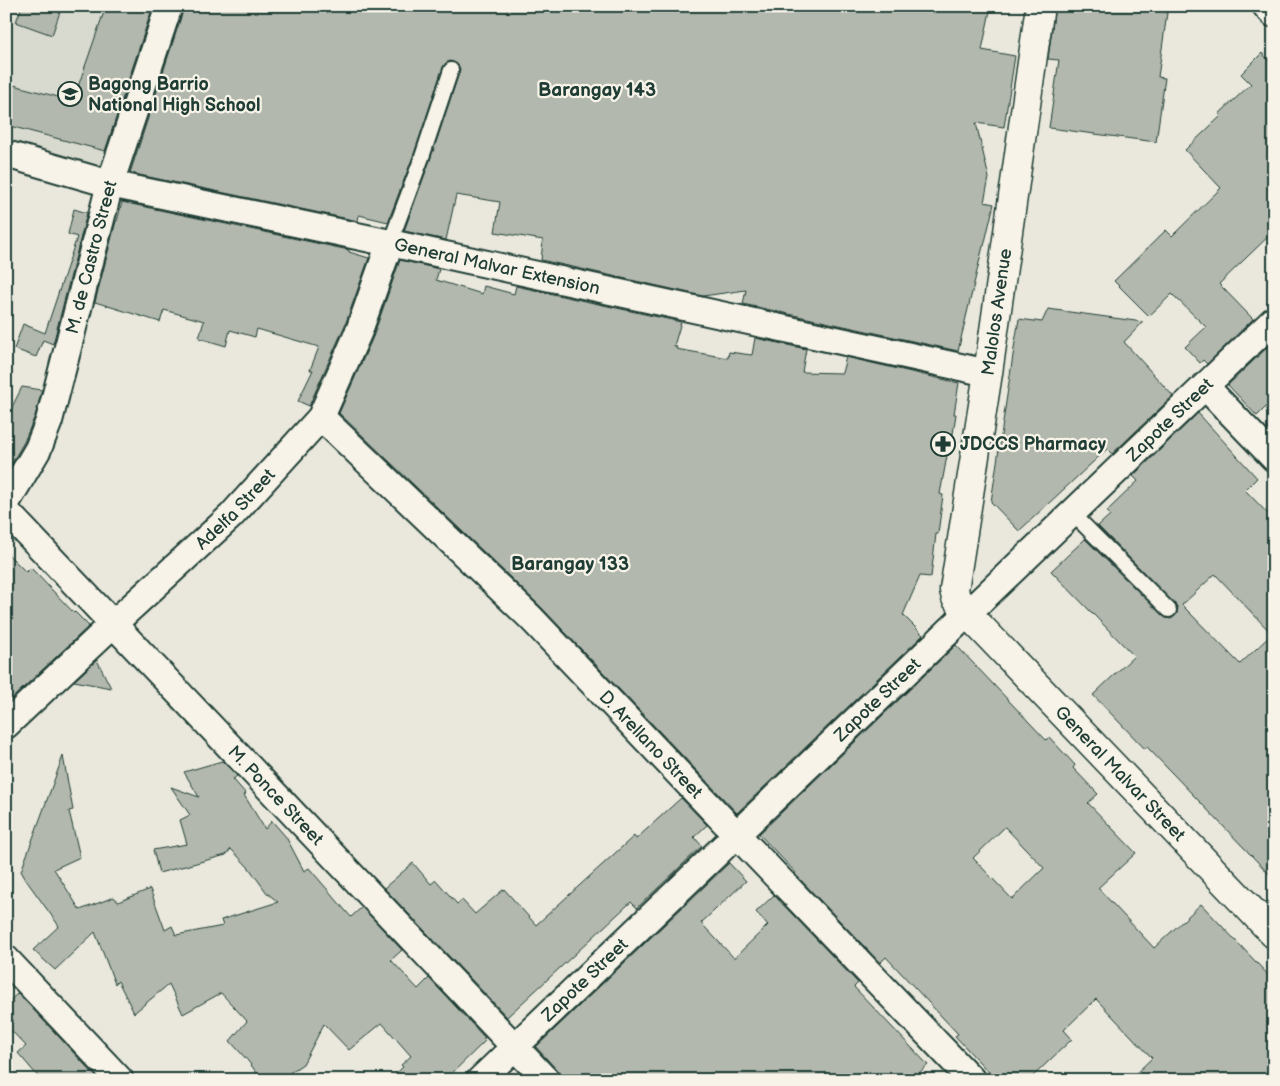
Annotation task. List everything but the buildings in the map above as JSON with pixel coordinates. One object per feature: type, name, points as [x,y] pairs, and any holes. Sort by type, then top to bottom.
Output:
[{"type":"street","name":"M. de Castro Street","points":[[6,503],[38,448],[49,422],[110,184],[169,6]]},
{"type":"street","name":"Malolos Avenue","points":[[968,613],[956,598],[954,590],[988,373],[1040,6]]},
{"type":"street","points":[[1266,6],[1274,14]]},
{"type":"street","name":"General Malvar Extension","points":[[6,154],[110,184],[390,242],[988,373]]},
{"type":"street","name":"Adelfa Street","points":[[6,725],[231,516],[321,417],[359,331],[390,242]]},
{"type":"street","name":"Zapote Street","points":[[480,1080],[1274,320]]},
{"type":"street","points":[[1205,386],[1274,458]]},
{"type":"street","name":"D. Arellano Street","points":[[321,417],[531,618],[972,1080]]},
{"type":"street","name":"M. Ponce Street","points":[[6,511],[546,1080]]},
{"type":"street","name":"General Malvar Street","points":[[968,613],[1274,934]]},
{"type":"street","points":[[6,958],[120,1080]]},
{"type":"lane","points":[[390,242],[451,70]]},
{"type":"lane","points":[[1072,513],[1169,610]]},
{"type":"shaded area","name":"Bagong Barrio National High School","points":[[18,6],[163,6],[109,168],[6,142],[6,45]]},
{"type":"place","name":"Bagong Barrio National High School","points":[[70,94]]},
{"type":"place","name":"JDCCS Pharmacy","points":[[943,444]]},
{"type":"district","name":"Barangay 143","points":[[597,90]]},
{"type":"district","name":"Barangay 133","points":[[570,564]]}]
